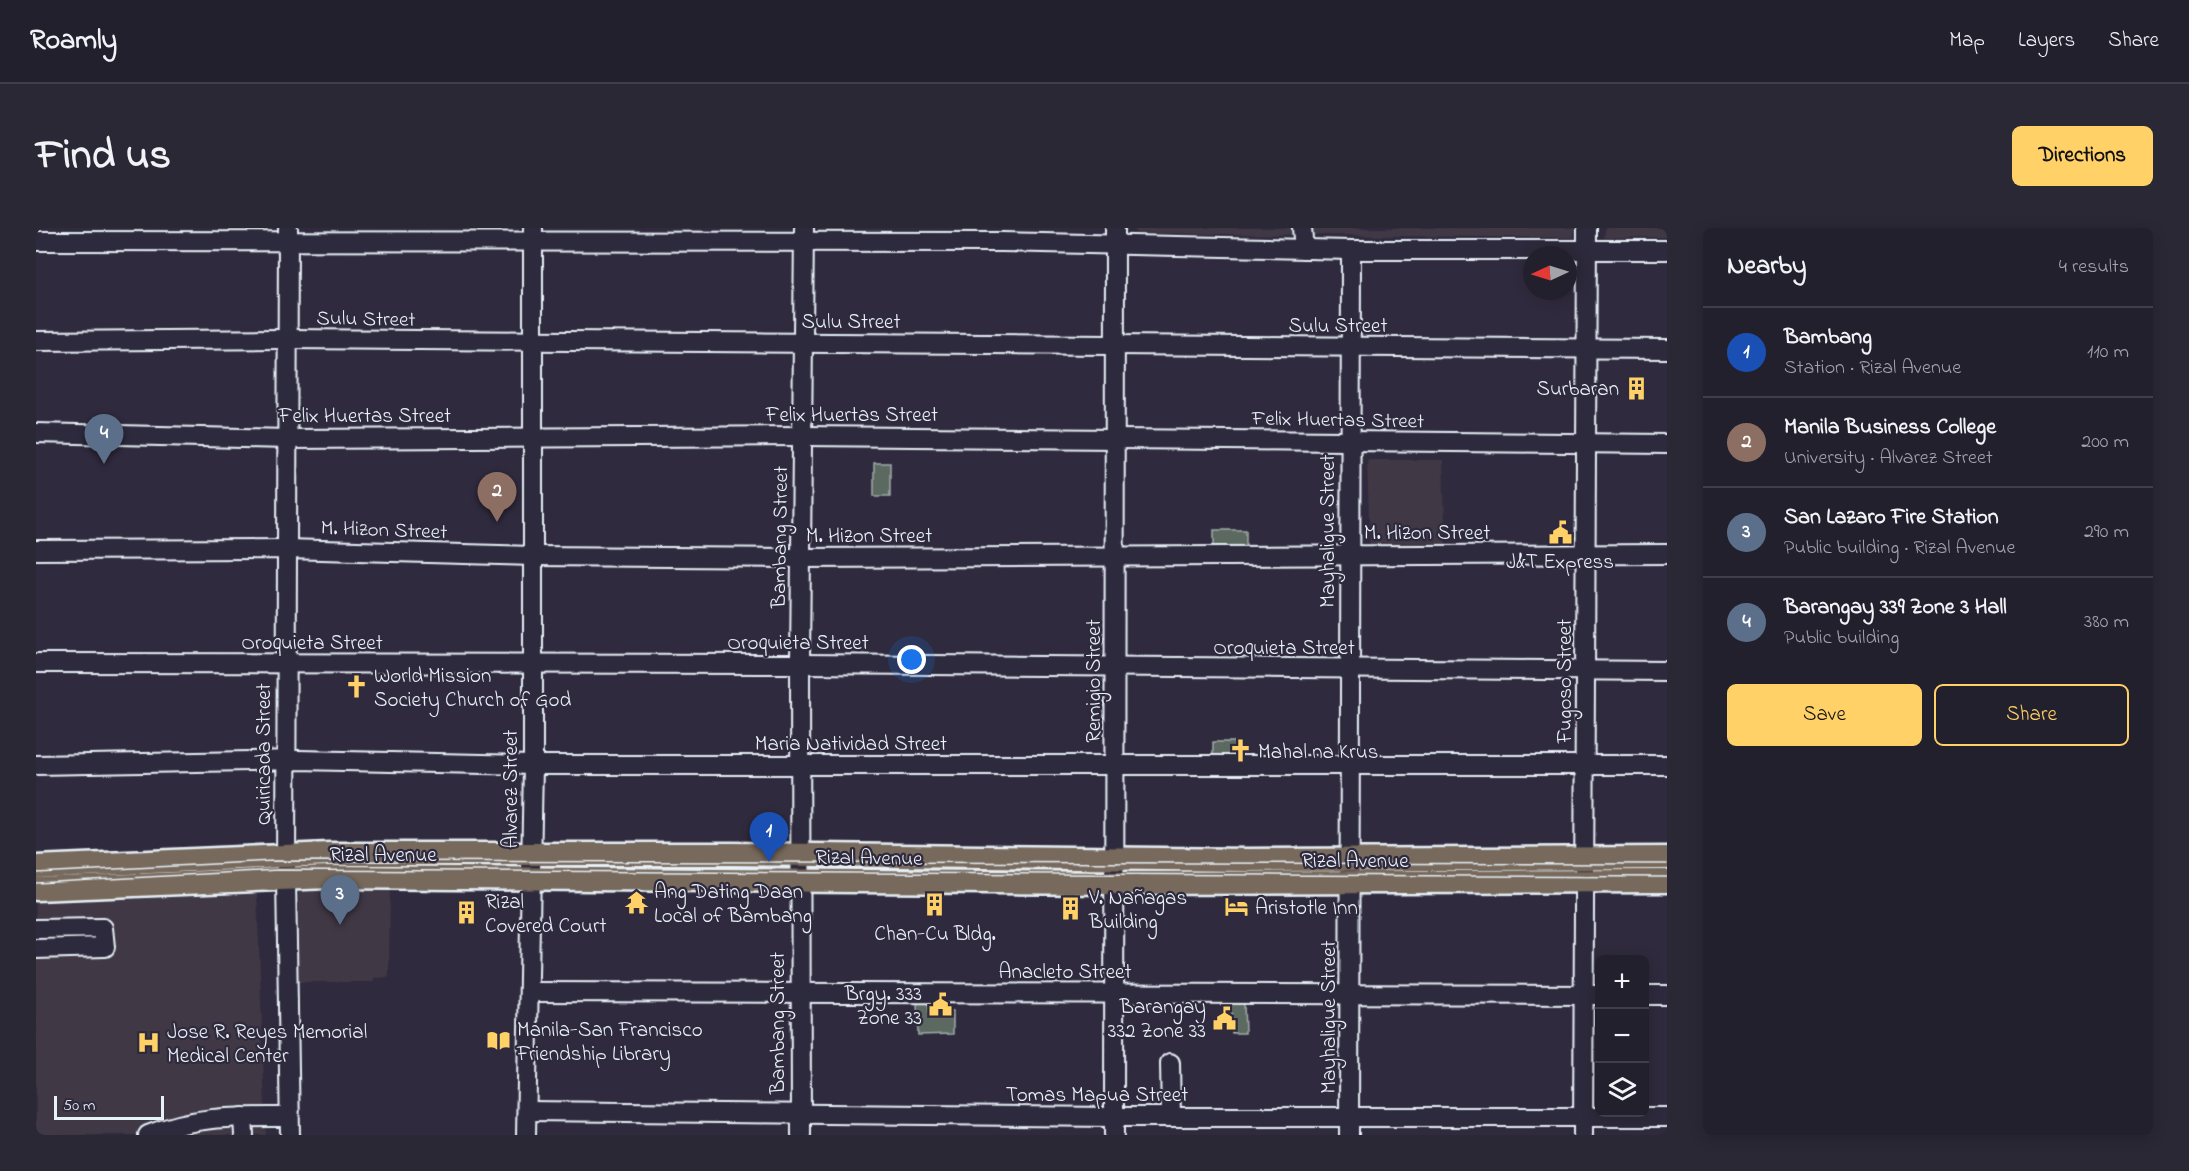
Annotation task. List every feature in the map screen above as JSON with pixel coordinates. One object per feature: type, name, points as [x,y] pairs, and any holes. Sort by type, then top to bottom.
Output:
[{"type":"main road","points":[[329,854],[329,877]]},
{"type":"main road","name":"Rizal Avenue","points":[[36,867],[286,855],[532,854],[1114,882],[1351,871],[1586,869],[1667,858]]},
{"type":"main road","name":"Rizal Avenue","points":[[36,889],[286,878],[532,879],[800,867],[1114,860],[1351,871]]},
{"type":"main road","name":"Rizal Avenue","points":[[1586,869],[1667,881]]},
{"type":"street","points":[[1302,228],[1304,249]]},
{"type":"street","name":"Fugoso Street","points":[[1584,1126],[1592,995],[1586,869],[1587,228]]},
{"type":"street","points":[[36,241],[288,235],[1115,236],[1304,249],[1587,252],[1667,250]]},
{"type":"street","name":"Quiricada Street","points":[[288,235],[285,761],[290,1126]]},
{"type":"street","name":"Alvarez Street","points":[[526,1135],[533,765],[531,437],[533,235]]},
{"type":"street","name":"Bambang Street","points":[[801,1135],[799,1114],[800,664],[804,235]]},
{"type":"street","name":"Remigio Street","points":[[1114,1126],[1115,236]]},
{"type":"street","name":"Mayhaligue Street","points":[[1349,1126],[1351,250]]},
{"type":"street","name":"Sulu Street","points":[[36,341],[288,339],[532,343],[1667,350]]},
{"type":"street","name":"Felix Huertas Street","points":[[36,433],[288,439],[803,436],[1667,444]]},
{"type":"street","name":"M. Hizon Street","points":[[36,550],[286,549],[532,556],[801,558],[1667,554]]},
{"type":"street","name":"Oroquieta Street","points":[[36,663],[800,664],[1667,671]]},
{"type":"street","name":"Maria Natividad Street","points":[[36,765],[285,761],[533,765],[1667,765]]},
{"type":"street","points":[[36,929],[103,928],[105,947],[36,949]]},
{"type":"street","name":"Anacleto Street","points":[[530,992],[1592,995]]},
{"type":"street","points":[[1649,995],[1667,995]]},
{"type":"street","points":[[1170,1063],[1171,1117]]},
{"type":"street","name":"Tomas Mapua Street","points":[[527,1111],[799,1114],[1114,1126],[1171,1117],[1349,1126],[1584,1126],[1667,1117]]},
{"type":"street","points":[[147,1135],[177,1123],[290,1126]]},
{"type":"shaded area","points":[[1135,228],[1574,228],[1574,238],[1136,233]]},
{"type":"shaded area","points":[[1605,228],[1667,228],[1667,237],[1604,238]]},
{"type":"shaded area","points":[[1367,460],[1443,460],[1446,552],[1370,551]]},
{"type":"shaded area","points":[[874,463],[890,463],[890,496],[874,496]]},
{"type":"shaded area","points":[[1214,530],[1246,530],[1246,551],[1214,551]]},
{"type":"shaded area","points":[[1213,742],[1235,742],[1235,759],[1213,759]]},
{"type":"shaded area","points":[[299,889],[390,890],[389,977],[374,978],[374,982],[297,982]]},
{"type":"shaded area","name":"Jose R. Reyes Memorial Medical Center","points":[[257,890],[266,1135],[36,1135],[36,898]]},
{"type":"shaded area","points":[[928,999],[929,1012],[953,1011],[953,1034],[918,1035],[917,1000]]},
{"type":"shaded area","points":[[1231,1003],[1244,1003],[1245,1033],[1232,1033]]},
{"type":"tram line","points":[[36,873],[274,861],[1667,864]]},
{"type":"tram line","points":[[36,883],[278,870],[1667,877]]},
{"type":"place","name":"Surbaran","points":[[1637,388]]},
{"type":"place","name":"Barangay 339 Zone 3 Hall","points":[[104,464]]},
{"type":"place","name":"Manila Business College","points":[[497,522]]},
{"type":"place","name":"J&T Express","points":[[1560,533]]},
{"type":"place","name":"World Mission Society Church of God","points":[[356,687]]},
{"type":"place","name":"Mahal na Krus","points":[[1240,751]]},
{"type":"place","name":"Bambang","points":[[769,862]]},
{"type":"place","name":"Ang Dating Daan Local of Bambang","points":[[636,903]]},
{"type":"place","name":"Chan-Cu Bldg.","points":[[935,905]]},
{"type":"place","name":"Aristotle Inn","points":[[1237,907]]},
{"type":"place","name":"V. Nañagas Building","points":[[1071,909]]},
{"type":"place","name":"Rizal Covered Court","points":[[467,913]]},
{"type":"place","name":"San Lazaro Fire Station","points":[[340,925]]},
{"type":"place","name":"Brgy. 333 Zone 33","points":[[940,1005]]},
{"type":"place","name":"Barangay 332 Zone 33","points":[[1224,1018]]},
{"type":"place","name":"Manila-San Francisco Friendship Library","points":[[499,1041]]},
{"type":"place","name":"Jose R. Reyes Memorial Medical Center","points":[[149,1043]]}]
